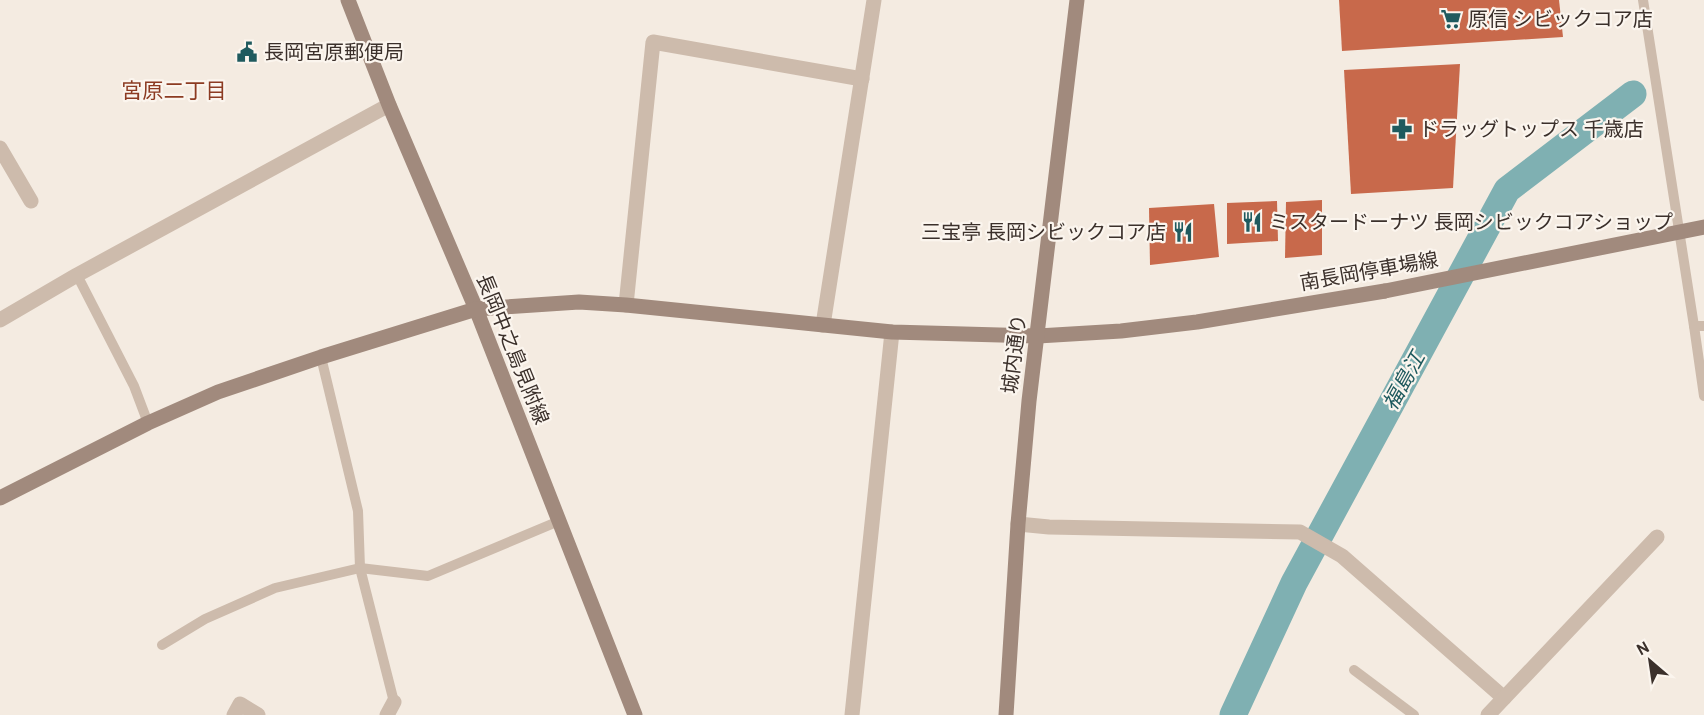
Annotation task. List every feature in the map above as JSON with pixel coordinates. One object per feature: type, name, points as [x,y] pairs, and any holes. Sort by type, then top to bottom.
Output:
[{"type":"street","name":"長岡中之島見附線","points":[[348,0],[389,105],[476,309],[634,715]]},
{"type":"street","points":[[823,325],[874,0]]},
{"type":"street","name":"城内通り","points":[[1006,715],[1018,524],[1029,401],[1077,0]]},
{"type":"street","points":[[626,305],[653,42],[862,79]]},
{"type":"street","points":[[0,320],[77,275],[389,105]]},
{"type":"street","points":[[0,148],[31,201]]},
{"type":"street","name":"南長岡停車場線","points":[[0,498],[148,423],[218,392],[476,309],[579,302],[892,332],[1038,336],[1121,331],[1197,322],[1385,291],[1704,227]]},
{"type":"street","points":[[852,715],[892,332]]},
{"type":"street","points":[[1018,524],[1049,527],[1300,532],[1342,556],[1504,698]]},
{"type":"street","points":[[1488,715],[1657,537]]},
{"type":"street","points":[[234,715],[240,704],[258,715]]},
{"type":"lane","points":[[1643,0],[1699,326],[1704,396]]},
{"type":"lane","points":[[77,275],[134,386],[148,423]]},
{"type":"lane","points":[[321,357],[358,511],[360,568],[391,708]]},
{"type":"lane","points":[[162,645],[205,619],[275,588],[360,568],[428,576],[559,521]]},
{"type":"lane","points":[[1354,670],[1414,715]]},
{"type":"building","name":"原信 シビックコア店","points":[[1339,0],[1559,0],[1563,37],[1342,51]]},
{"type":"building","name":"ドラッグトップス 千歳店","points":[[1460,64],[1453,188],[1351,194],[1344,70]]},
{"type":"building","points":[[1322,200],[1322,255],[1285,258],[1286,202]]},
{"type":"building","name":"ミスタードーナツ 長岡シビックコアショップ","points":[[1277,201],[1278,241],[1227,244],[1227,203]]},
{"type":"building","name":"三宝亭 長岡シビックコア店","points":[[1214,204],[1219,257],[1150,265],[1149,208]]},
{"type":"waterway","name":"福島江","points":[[1233,715],[1294,583],[1507,190],[1633,94]]},
{"type":"place","name":"原信 シビックコア店","points":[[1451,19]]},
{"type":"place","name":"長岡宮原郵便局","points":[[247,52]]},
{"type":"place","name":"ドラッグトップス 千歳店","points":[[1402,129]]},
{"type":"place","name":"ミスタードーナツ 長岡シビックコアショップ","points":[[1252,222]]},
{"type":"place","name":"三宝亭 長岡シビックコア店","points":[[1183,232]]},
{"type":"district","name":"宮原二丁目","points":[[174,91]]}]
